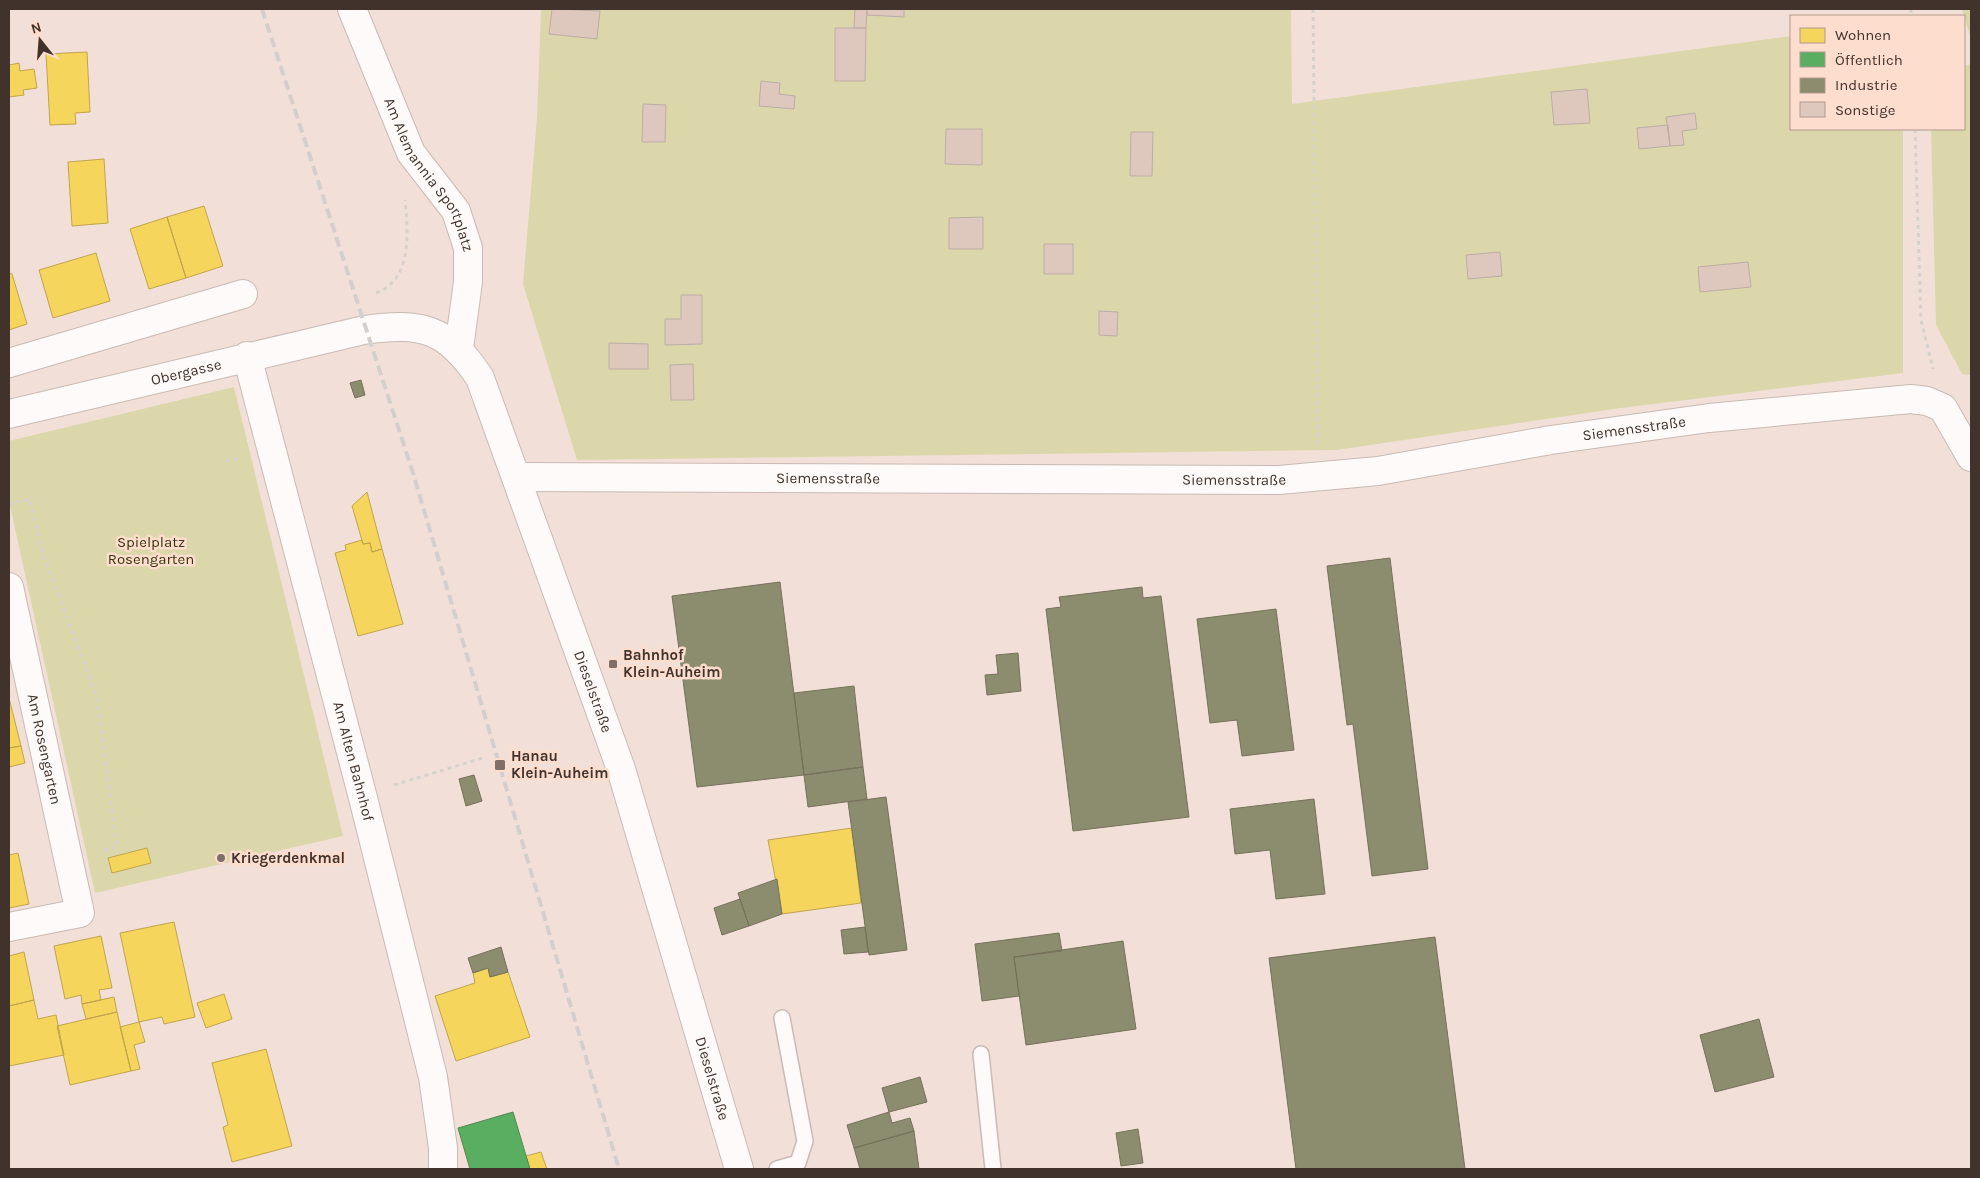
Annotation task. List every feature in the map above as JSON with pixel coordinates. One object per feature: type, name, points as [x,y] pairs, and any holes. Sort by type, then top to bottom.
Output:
[{"type":"street","name":"Am Alemannia Sportplatz","points":[[352,9],[411,153],[456,211],[468,248],[468,282],[458,348]]},
{"type":"street","points":[[9,363],[243,294]]},
{"type":"street","name":"Dieselstraße","points":[[364,330],[401,326],[414,327],[445,338],[458,348],[480,378],[621,769],[739,1169]]},
{"type":"street","name":"Obergasse","points":[[9,414],[247,356],[364,330]]},
{"type":"street","name":"Am Alten Bahnhof","points":[[247,356],[362,794],[433,1077],[442,1138],[443,1169]]},
{"type":"street","name":"Siemensstraße","points":[[516,477],[1250,480],[1319,477],[1378,471],[1551,440],[1709,418],[1884,400],[1919,400],[1943,408]]},
{"type":"street","points":[[1943,408],[1971,457]]},
{"type":"street","name":"Am Rosengarten","points":[[9,587],[80,913],[9,927]]},
{"type":"lane","points":[[777,1169],[798,1163],[804,1141],[782,1018]]},
{"type":"lane","points":[[981,1054],[993,1169]]},
{"type":"path","points":[[1313,9],[1319,477]]},
{"type":"path","points":[[1915,130],[1921,320],[1943,408]]},
{"type":"path","points":[[373,295],[393,285],[402,267],[409,240],[404,185],[411,153]]},
{"type":"path","points":[[9,504],[30,499],[42,550],[97,697],[117,847]]},
{"type":"path","points":[[362,794],[486,758]]},
{"type":"green space","points":[[541,9],[1291,9],[1292,104],[1790,36],[1790,130],[1903,130],[1903,373],[1621,408],[1336,450],[577,460],[523,284],[537,118]]},
{"type":"green space","points":[[1962,9],[1971,9],[1971,39],[1965,15]]},
{"type":"green space","points":[[1971,64],[1971,375],[1962,374],[1936,325],[1931,130],[1965,130],[1965,66]]},
{"type":"green space","name":"Spielplatz Rosengarten","points":[[234,387],[343,836],[95,893],[9,501],[9,441]]},
{"type":"building: Wohnen","points":[[87,52],[90,112],[75,113],[76,124],[50,125],[46,54]]},
{"type":"building: Wohnen","points":[[19,63],[20,71],[34,69],[37,88],[23,90],[24,95],[9,97],[9,65]]},
{"type":"building: Wohnen","points":[[104,159],[108,223],[72,226],[68,162]]},
{"type":"building: Wohnen","points":[[204,206],[223,266],[186,278],[167,217]]},
{"type":"building: Wohnen","points":[[167,217],[186,278],[149,289],[130,229]]},
{"type":"building: Wohnen","points":[[96,253],[110,301],[53,318],[39,270]]},
{"type":"building: Wohnen","points":[[9,273],[12,274],[27,324],[9,330]]},
{"type":"building: Wohnen","points":[[367,492],[382,549],[372,552],[370,543],[363,544],[352,506]]},
{"type":"building: Wohnen","points":[[362,540],[363,544],[370,543],[372,552],[382,549],[403,624],[358,636],[335,553],[346,550],[345,545]]},
{"type":"building: Wohnen","points":[[9,698],[21,746],[9,748]]},
{"type":"building: Wohnen","points":[[21,746],[25,763],[9,767],[9,748]]},
{"type":"building: Wohnen","points":[[852,828],[861,903],[782,914],[768,840]]},
{"type":"building: Wohnen","points":[[147,848],[151,863],[112,873],[108,858]]},
{"type":"building: Wohnen","points":[[18,853],[29,904],[9,908],[9,855]]},
{"type":"building: Wohnen","points":[[174,922],[195,1017],[164,1024],[162,1017],[139,1022],[120,933]]},
{"type":"building: Wohnen","points":[[101,936],[112,988],[99,990],[101,1000],[82,1004],[81,995],[65,999],[54,946]]},
{"type":"building: Wohnen","points":[[24,952],[34,1000],[9,1006],[9,956]]},
{"type":"building: Wohnen","points":[[488,968],[490,977],[508,972],[530,1037],[456,1061],[435,996],[475,983],[473,973]]},
{"type":"building: Wohnen","points":[[224,994],[232,1019],[206,1028],[197,1003]]},
{"type":"building: Wohnen","points":[[114,997],[117,1012],[86,1019],[82,1004]]},
{"type":"building: Wohnen","points":[[34,1000],[38,1019],[56,1015],[64,1055],[9,1066],[9,1006]]},
{"type":"building: Wohnen","points":[[117,1012],[131,1071],[70,1085],[57,1026]]},
{"type":"building: Wohnen","points":[[139,1022],[145,1042],[134,1045],[140,1069],[131,1071],[120,1027]]},
{"type":"building: Wohnen","points":[[266,1049],[292,1146],[232,1162],[223,1127],[228,1125],[212,1063]]},
{"type":"building: Wohnen","points":[[541,1152],[547,1169],[530,1169],[526,1156]]},
{"type":"building: Öffentlich","points":[[513,1112],[530,1169],[470,1169],[458,1128]]},
{"type":"building: Industrie","points":[[361,380],[365,395],[355,398],[350,383]]},
{"type":"building: Industrie","points":[[1390,558],[1428,869],[1372,876],[1353,724],[1347,725],[1327,566]]},
{"type":"building: Industrie","points":[[780,582],[804,775],[697,787],[672,596]]},
{"type":"building: Industrie","points":[[1142,587],[1143,598],[1161,596],[1189,817],[1073,831],[1046,609],[1061,607],[1059,597]]},
{"type":"building: Industrie","points":[[1276,609],[1294,750],[1242,756],[1237,720],[1210,723],[1197,619]]},
{"type":"building: Industrie","points":[[1018,653],[1021,691],[987,695],[985,675],[998,674],[996,655]]},
{"type":"building: Industrie","points":[[854,686],[863,767],[804,775],[794,693]]},
{"type":"building: Industrie","points":[[863,767],[867,799],[808,807],[804,775]]},
{"type":"building: Industrie","points":[[474,775],[482,801],[466,806],[459,779]]},
{"type":"building: Industrie","points":[[886,797],[907,950],[869,955],[848,802]]},
{"type":"building: Industrie","points":[[1314,799],[1325,894],[1276,899],[1270,850],[1235,854],[1230,809]]},
{"type":"building: Industrie","points":[[777,879],[782,914],[749,926],[738,893]]},
{"type":"building: Industrie","points":[[740,899],[749,926],[722,935],[714,908]]},
{"type":"building: Industrie","points":[[865,927],[868,952],[844,954],[841,930]]},
{"type":"building: Industrie","points":[[1059,933],[1062,951],[1014,957],[1019,996],[982,1001],[975,944]]},
{"type":"building: Industrie","points":[[1435,937],[1465,1169],[1296,1169],[1269,958]]},
{"type":"building: Industrie","points":[[1123,941],[1136,1029],[1026,1045],[1014,957]]},
{"type":"building: Industrie","points":[[501,947],[508,972],[490,977],[488,968],[473,973],[468,958]]},
{"type":"building: Industrie","points":[[1759,1019],[1774,1077],[1715,1092],[1700,1035]]},
{"type":"building: Industrie","points":[[920,1077],[927,1102],[889,1112],[882,1088]]},
{"type":"building: Industrie","points":[[889,1112],[892,1123],[910,1118],[914,1131],[854,1148],[847,1125]]},
{"type":"building: Industrie","points":[[1138,1129],[1143,1163],[1121,1166],[1116,1133]]},
{"type":"building: Industrie","points":[[914,1131],[919,1169],[860,1169],[854,1148]]},
{"type":"building: Sonstige","points":[[552,9],[600,11],[597,39],[549,34]]},
{"type":"building: Sonstige","points":[[855,9],[867,9],[866,28],[854,28]]},
{"type":"building: Sonstige","points":[[867,9],[904,9],[904,17],[867,15]]},
{"type":"building: Sonstige","points":[[835,28],[866,28],[865,81],[835,81]]},
{"type":"building: Sonstige","points":[[761,81],[780,83],[779,94],[795,96],[794,109],[759,106]]},
{"type":"building: Sonstige","points":[[1587,89],[1590,123],[1554,125],[1551,92]]},
{"type":"building: Sonstige","points":[[643,104],[666,105],[665,142],[642,142]]},
{"type":"building: Sonstige","points":[[1695,113],[1697,129],[1682,131],[1684,145],[1670,146],[1666,117]]},
{"type":"building: Sonstige","points":[[1668,125],[1670,146],[1639,149],[1637,128]]},
{"type":"building: Sonstige","points":[[946,129],[982,129],[982,165],[945,164]]},
{"type":"building: Sonstige","points":[[1131,132],[1153,132],[1152,176],[1130,176]]},
{"type":"building: Sonstige","points":[[983,217],[983,249],[949,249],[949,218]]},
{"type":"building: Sonstige","points":[[1044,244],[1073,244],[1073,274],[1044,274]]},
{"type":"building: Sonstige","points":[[1500,252],[1502,276],[1468,279],[1466,255]]},
{"type":"building: Sonstige","points":[[1748,262],[1751,287],[1700,292],[1698,267]]},
{"type":"building: Sonstige","points":[[681,295],[702,295],[702,344],[665,345],[665,319],[681,319]]},
{"type":"building: Sonstige","points":[[1099,311],[1118,312],[1117,336],[1099,335]]},
{"type":"building: Sonstige","points":[[609,343],[648,344],[648,369],[609,369]]},
{"type":"building: Sonstige","points":[[693,364],[694,400],[671,400],[670,365]]},
{"type":"railway","points":[[262,9],[413,473],[619,1169]]},
{"type":"place","name":"Bahnhof Klein-Auheim","points":[[613,664]]},
{"type":"place","name":"Hanau Klein-Auheim","points":[[500,765]]},
{"type":"place","name":"Kriegerdenkmal","points":[[221,858]]}]
